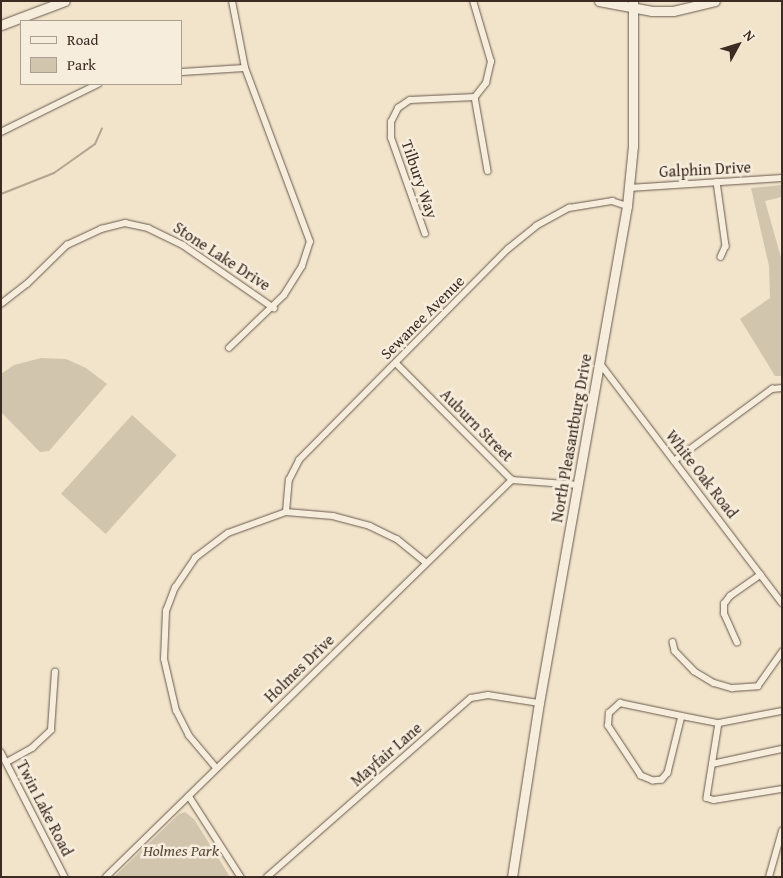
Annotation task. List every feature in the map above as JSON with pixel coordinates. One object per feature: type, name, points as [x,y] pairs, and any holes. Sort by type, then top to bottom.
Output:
[{"type":"main road","points":[[599,1],[673,11],[715,1]]},
{"type":"main road","points":[[1,25],[65,2]]},
{"type":"main road","name":"North Pleasantburg Drive","points":[[512,877],[539,704],[627,206],[633,146],[633,5]]},
{"type":"street","name":"Stone Lake Drive","points":[[1,304],[27,284],[67,245],[101,229],[125,223],[148,228],[189,248],[274,308],[302,266],[310,242],[245,68],[232,1]]},
{"type":"street","points":[[473,1],[491,62],[489,76],[475,97],[488,171]]},
{"type":"street","points":[[182,72],[245,68]]},
{"type":"street","points":[[1,132],[96,85]]},
{"type":"street","name":"Tilbury Way","points":[[425,234],[391,138],[393,115],[404,104],[418,98],[475,97]]},
{"type":"street","name":"Galphin Drive","points":[[629,188],[782,178]]},
{"type":"street","points":[[717,182],[726,246],[721,258]]},
{"type":"street","name":"Sewanee Avenue","points":[[286,512],[289,480],[300,460],[508,250],[536,226],[560,212],[583,204],[612,202],[627,206]]},
{"type":"street","points":[[229,348],[274,308]]},
{"type":"street","name":"Auburn Street","points":[[396,363],[512,480],[579,485]]},
{"type":"street","name":"White Oak Road","points":[[600,363],[782,603]]},
{"type":"street","points":[[674,461],[772,389],[782,388]]},
{"type":"street","name":"Holmes Drive","points":[[106,877],[425,562],[512,480]]},
{"type":"street","points":[[216,768],[189,736],[170,692],[164,659],[166,611],[183,574],[208,545],[240,528],[286,512],[333,516],[370,526],[397,539],[425,562]]},
{"type":"street","points":[[737,643],[724,614],[725,601],[760,575]]},
{"type":"street","points":[[673,642],[675,651],[694,671],[714,683],[732,688],[758,686],[782,652]]},
{"type":"street","points":[[6,762],[32,748],[51,730],[56,672]]},
{"type":"street","name":"Mayfair Lane","points":[[267,877],[471,698],[488,695],[539,704]]},
{"type":"street","points":[[682,716],[668,773],[656,782],[636,770],[608,726],[607,720],[610,711],[620,703],[719,723],[782,711]]},
{"type":"street","points":[[719,723],[707,788],[709,800],[782,789]]},
{"type":"street","points":[[712,764],[782,748]]},
{"type":"street","name":"Twin Lake Road","points":[[1,752],[64,877]]},
{"type":"street","points":[[188,796],[241,877]]},
{"type":"street","points":[[769,877],[782,831]]},
{"type":"green space","points":[[782,185],[782,197],[765,201],[782,261],[782,376],[775,376],[740,319],[770,298],[769,266],[751,188]]},
{"type":"green space","points":[[41,358],[66,359],[86,368],[107,384],[49,451],[40,452],[1,412],[1,374],[14,365]]},
{"type":"green space","points":[[132,415],[177,455],[106,534],[61,494]]},
{"type":"green space","name":"Holmes Park","points":[[185,812],[194,819],[230,877],[114,877],[179,814]]},
{"type":"waterway","points":[[1,194],[54,173],[95,144],[102,128]]}]
